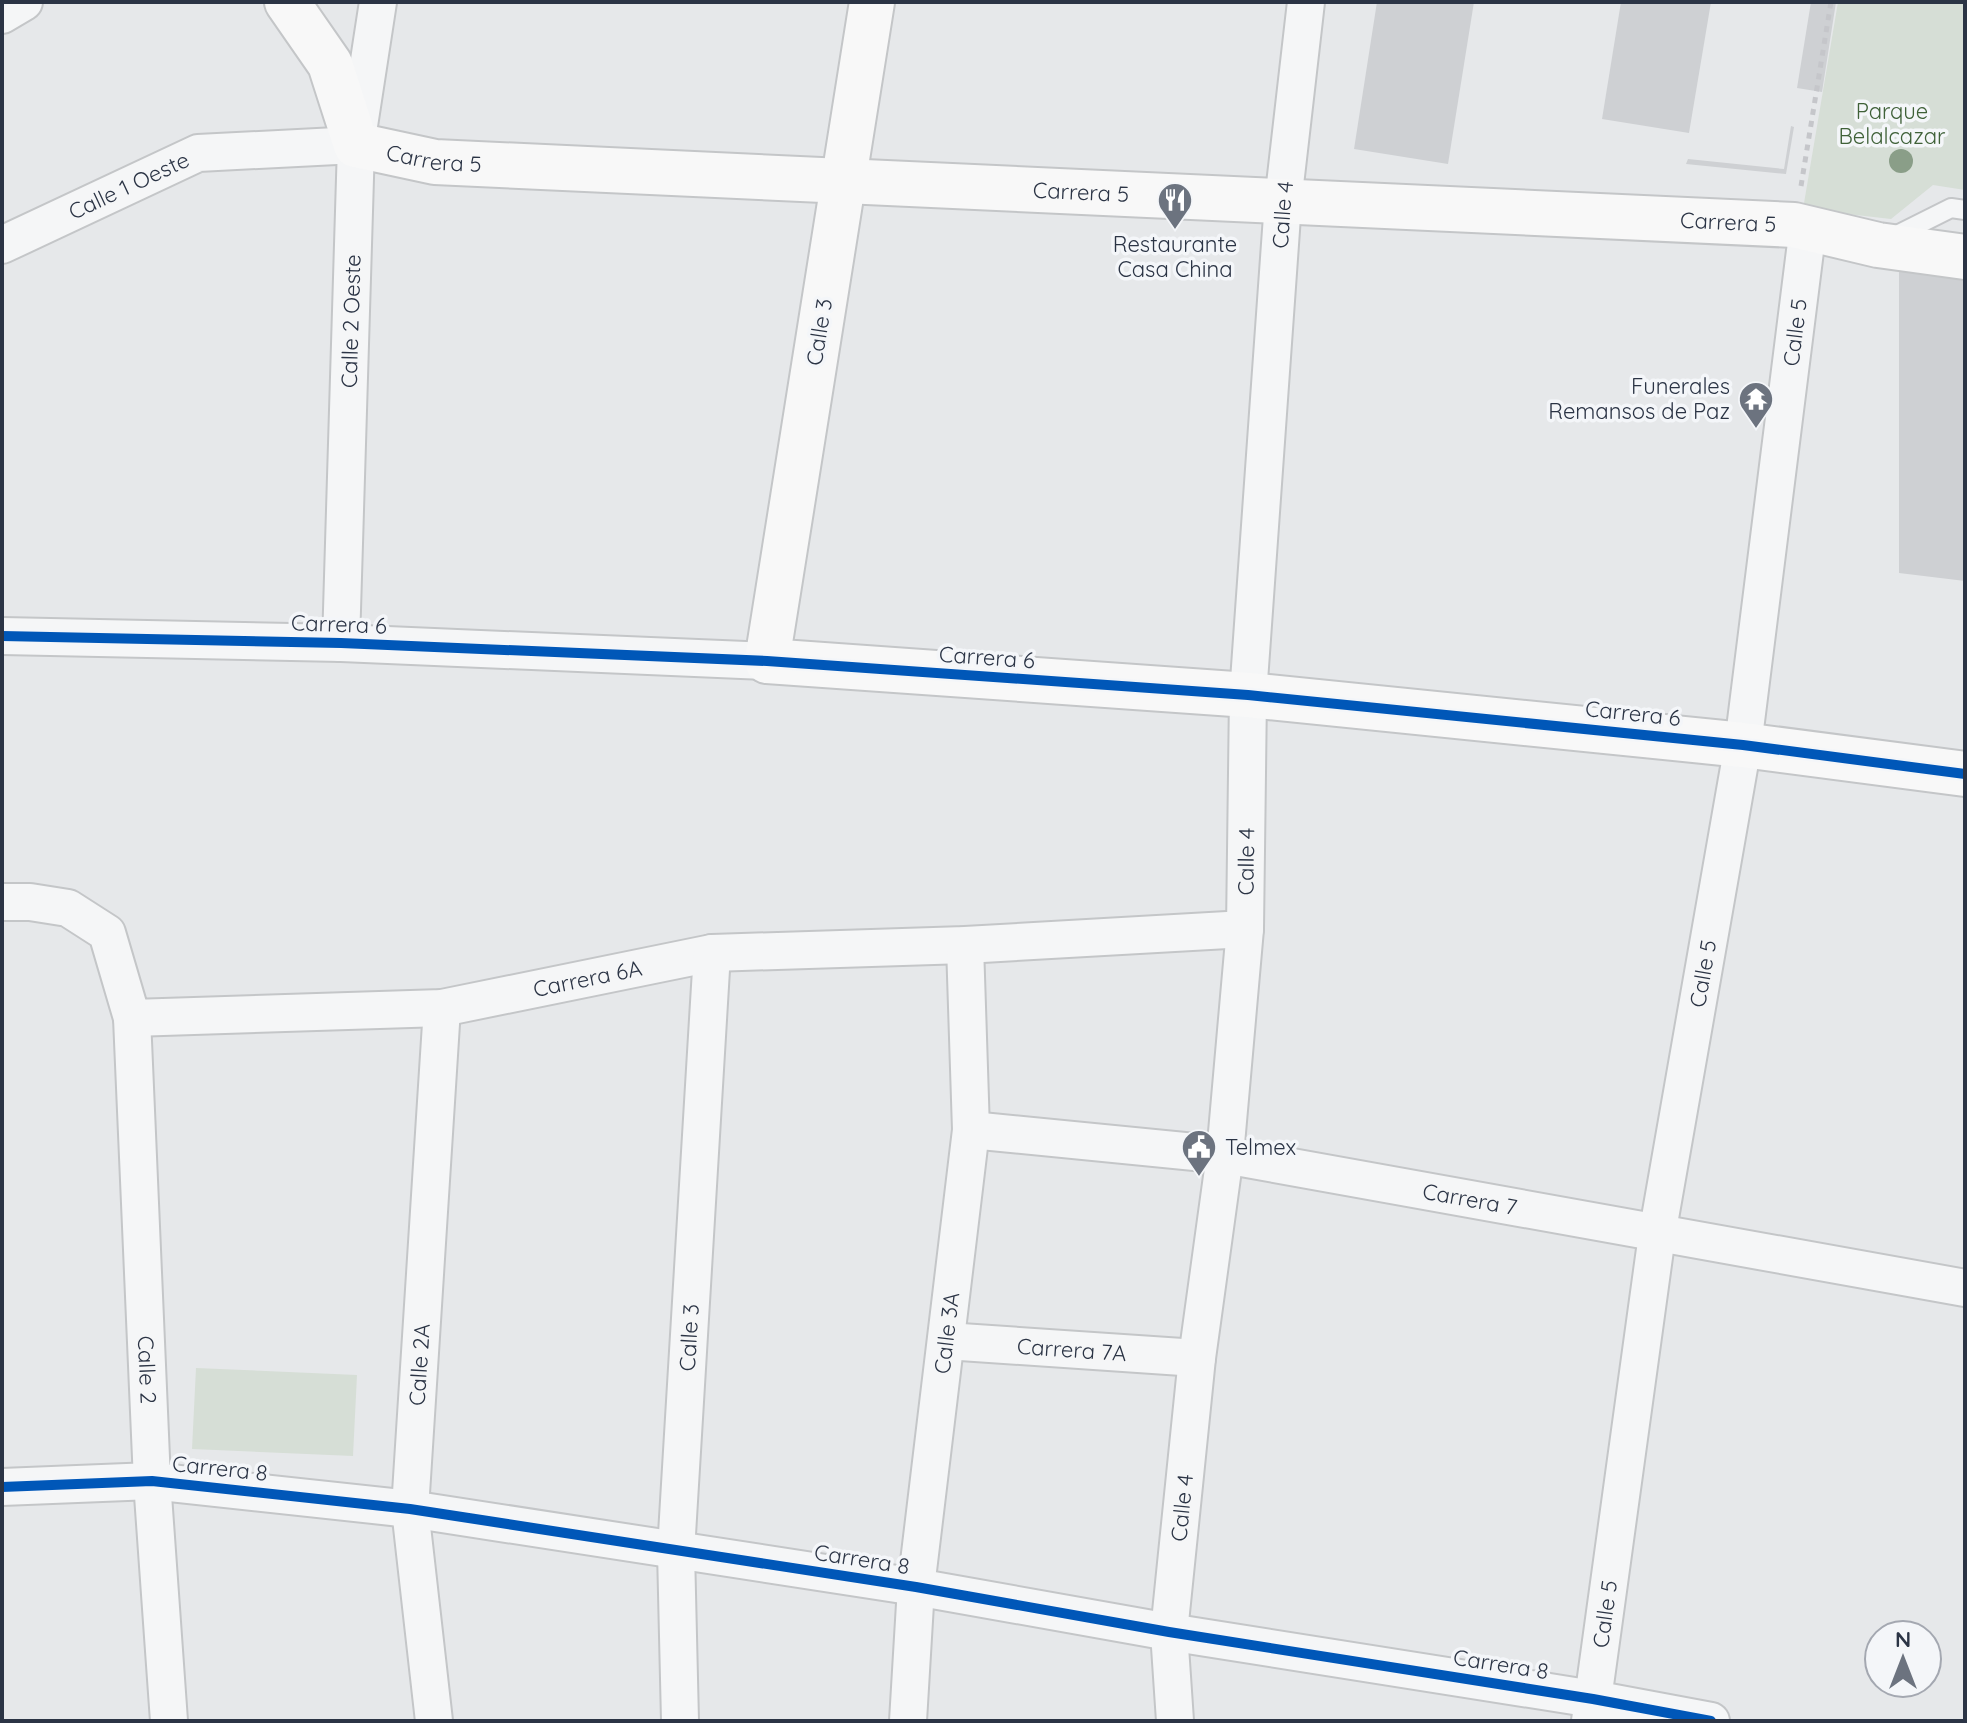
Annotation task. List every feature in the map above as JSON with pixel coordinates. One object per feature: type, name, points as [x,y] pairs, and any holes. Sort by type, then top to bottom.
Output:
[{"type":"street","points":[[2,15],[24,2]]},
{"type":"street","name":"Carrera 5","points":[[287,2],[330,64],[356,145],[435,162],[1801,226],[1878,245],[1965,257]]},
{"type":"street","name":"Calle 2 Oeste","points":[[341,643],[356,145],[378,2]]},
{"type":"street","name":"Calle 3","points":[[767,661],[872,2]]},
{"type":"street","name":"Calle 4","points":[[1175,1721],[1169,1632],[1197,1358],[1225,1155],[1245,929],[1248,695],[1283,202],[1306,2]]},
{"type":"street","name":"Calle 1 Oeste","points":[[2,245],[198,153],[356,145]]},
{"type":"street","name":"Calle 5","points":[[1591,1710],[1657,1235],[1743,745],[1801,226]]},
{"type":"street","name":"Carrera 6","points":[[2,636],[341,643],[767,661],[1248,695],[1743,745],[1965,774]]},
{"type":"street","points":[[2,902],[30,902],[68,908],[107,933],[132,1018]]},
{"type":"street","name":"Carrera 6A","points":[[132,1018],[442,1008],[712,953],[965,945],[1245,929]]},
{"type":"street","name":"Calle 3A","points":[[908,1721],[916,1587],[971,1130],[965,945]]},
{"type":"street","name":"Calle 3","points":[[680,1721],[676,1551],[712,953]]},
{"type":"street","name":"Calle 2A","points":[[434,1721],[410,1509],[442,1008]]},
{"type":"street","name":"Calle 2","points":[[132,1018],[152,1481],[169,1721]]},
{"type":"street","name":"Carrera 7","points":[[971,1130],[1225,1155],[1965,1288]]},
{"type":"street","name":"Carrera 7A","points":[[946,1341],[1197,1358]]},
{"type":"street","name":"Carrera 8","points":[[2,1487],[152,1481],[410,1509],[916,1587],[1591,1710],[1711,1721]]},
{"type":"lane","points":[[1878,245],[1951,208],[1965,210]]},
{"type":"path","points":[[1801,226],[1831,2]]},
{"type":"green space","name":"Parque Belalcazar","points":[[1838,2],[1965,2],[1965,190],[1933,185],[1891,219],[1803,209]]},
{"type":"green space","points":[[196,1368],[357,1375],[353,1456],[192,1449]]},
{"type":"building","points":[[1377,2],[1474,2],[1448,164],[1354,149]]},
{"type":"building","points":[[1621,2],[1711,2],[1689,133],[1602,119]]},
{"type":"building","points":[[1811,2],[1836,2],[1822,92],[1797,88]]},
{"type":"building","points":[[1791,126],[1794,127],[1786,174],[1686,164],[1688,159],[1784,169]]},
{"type":"building","points":[[1899,262],[1965,273],[1965,581],[1899,573]]},
{"type":"cycle path","points":[[2,636],[341,643],[767,661],[1248,695],[1743,745],[1965,774]]},
{"type":"cycle path","points":[[2,1487],[152,1481],[410,1509],[916,1587],[1711,1721]]},
{"type":"place","name":"Restaurante Casa China","points":[[1175,231]]},
{"type":"place","name":"Funerales Remansos de Paz","points":[[1756,430]]},
{"type":"place","name":"Telmex","points":[[1199,1178]]}]
